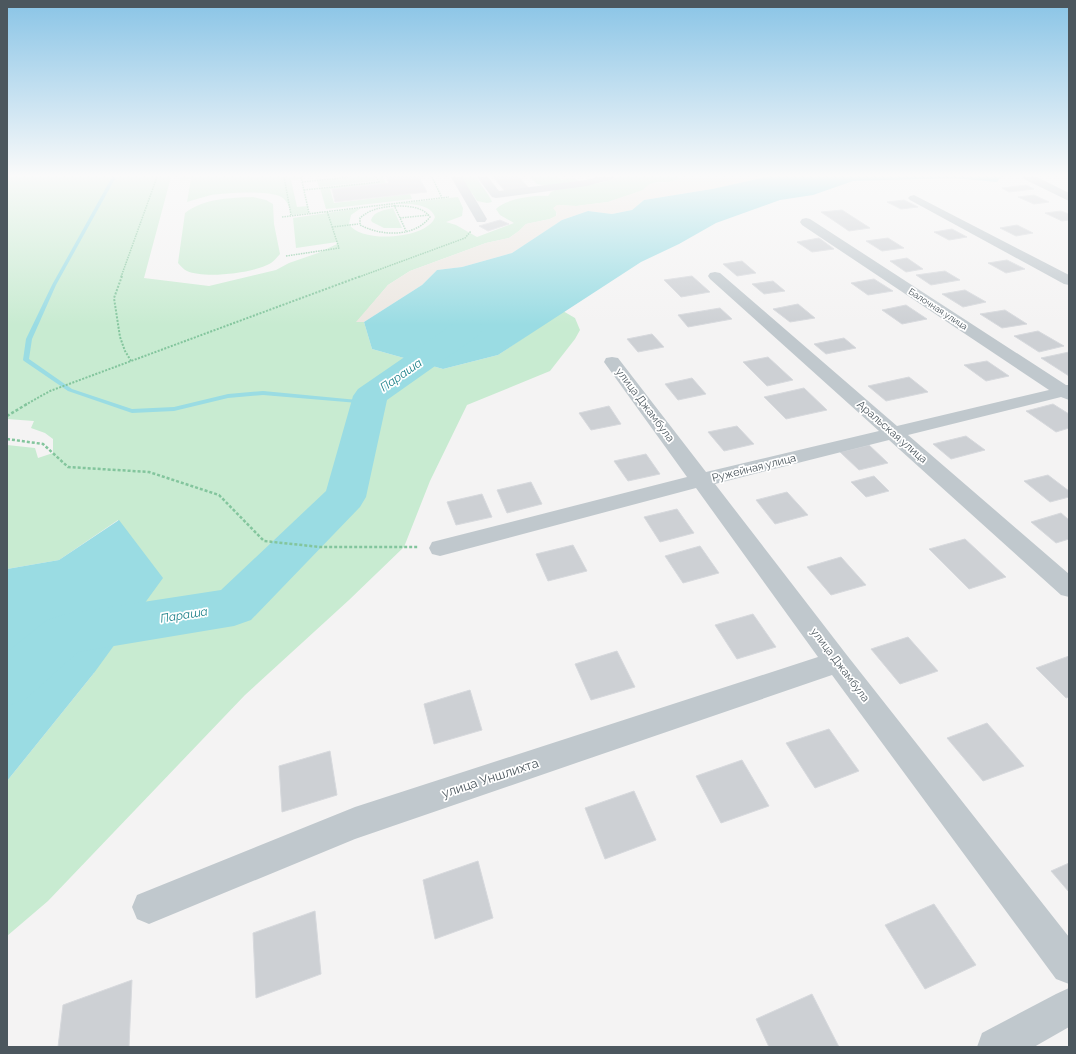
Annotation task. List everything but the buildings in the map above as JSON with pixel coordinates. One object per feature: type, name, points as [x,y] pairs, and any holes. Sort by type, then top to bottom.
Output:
[{"type":"street","name":"Балочная улица","points":[[812,226],[1067,392]]},
{"type":"street","points":[[967,226],[1069,281]]},
{"type":"street","name":"Аральская улица","points":[[715,276],[1069,588]]},
{"type":"street","name":"улица Джамбула","points":[[612,362],[1069,966]]},
{"type":"street","name":"Ружейная улица","points":[[440,548],[702,480],[1067,392]]},
{"type":"street","name":"улица Уншлихта","points":[[149,907],[355,823],[838,662]]},
{"type":"street","points":[[996,1047],[1069,1007]]},
{"type":"path","points":[[131,361],[125,351],[120,337],[114,298],[140,226]]},
{"type":"path","points":[[286,256],[339,248],[332,227],[339,226]]},
{"type":"path","points":[[363,226],[377,232],[388,233],[406,231],[418,226]]},
{"type":"path","points":[[404,226],[406,231]]},
{"type":"path","points":[[7,416],[50,391],[465,238],[475,226]]},
{"type":"path","points":[[7,439],[44,444],[68,467],[149,472],[219,495],[264,540],[320,547],[440,548]]},
{"type":"green space","points":[[7,226],[158,226],[144,278],[209,286],[276,270],[289,263],[318,253],[337,244],[337,242],[296,248],[294,226],[352,226],[356,230],[366,234],[394,236],[408,234],[426,226],[458,226],[477,237],[506,226],[524,226],[509,238],[486,243],[410,271],[388,285],[357,322],[364,322],[372,349],[443,369],[498,355],[563,311],[575,318],[580,330],[575,339],[550,371],[467,405],[430,481],[404,547],[349,600],[245,695],[48,901],[7,936],[7,781],[94,673],[118,520],[59,560],[7,569],[7,445],[35,448],[38,458],[53,453],[53,439],[45,433],[31,428],[34,421],[7,419]]},
{"type":"green space","points":[[183,226],[274,226],[280,254],[264,267],[230,274],[205,275],[187,271],[178,263]]},
{"type":"green space","points":[[380,226],[401,226],[402,228],[384,228]]},
{"type":"sand","points":[[524,226],[553,226],[512,253],[462,267],[437,270],[422,285],[364,322],[356,322],[388,285],[410,271],[486,243],[509,238]]},
{"type":"water","points":[[553,226],[710,226],[679,244],[641,262],[498,355],[443,369],[372,349],[364,322],[422,285],[437,270],[462,267],[512,253]]},
{"type":"water","points":[[119,520],[163,578],[94,673],[7,781],[7,569],[59,560]]},
{"type":"waterway","points":[[87,226],[54,285],[29,339],[26,360],[70,390],[132,411],[174,409],[228,396],[263,393],[368,403]]},
{"type":"waterway","name":"Параша","points":[[7,683],[65,634],[234,607],[345,497],[370,396],[468,328]]}]
